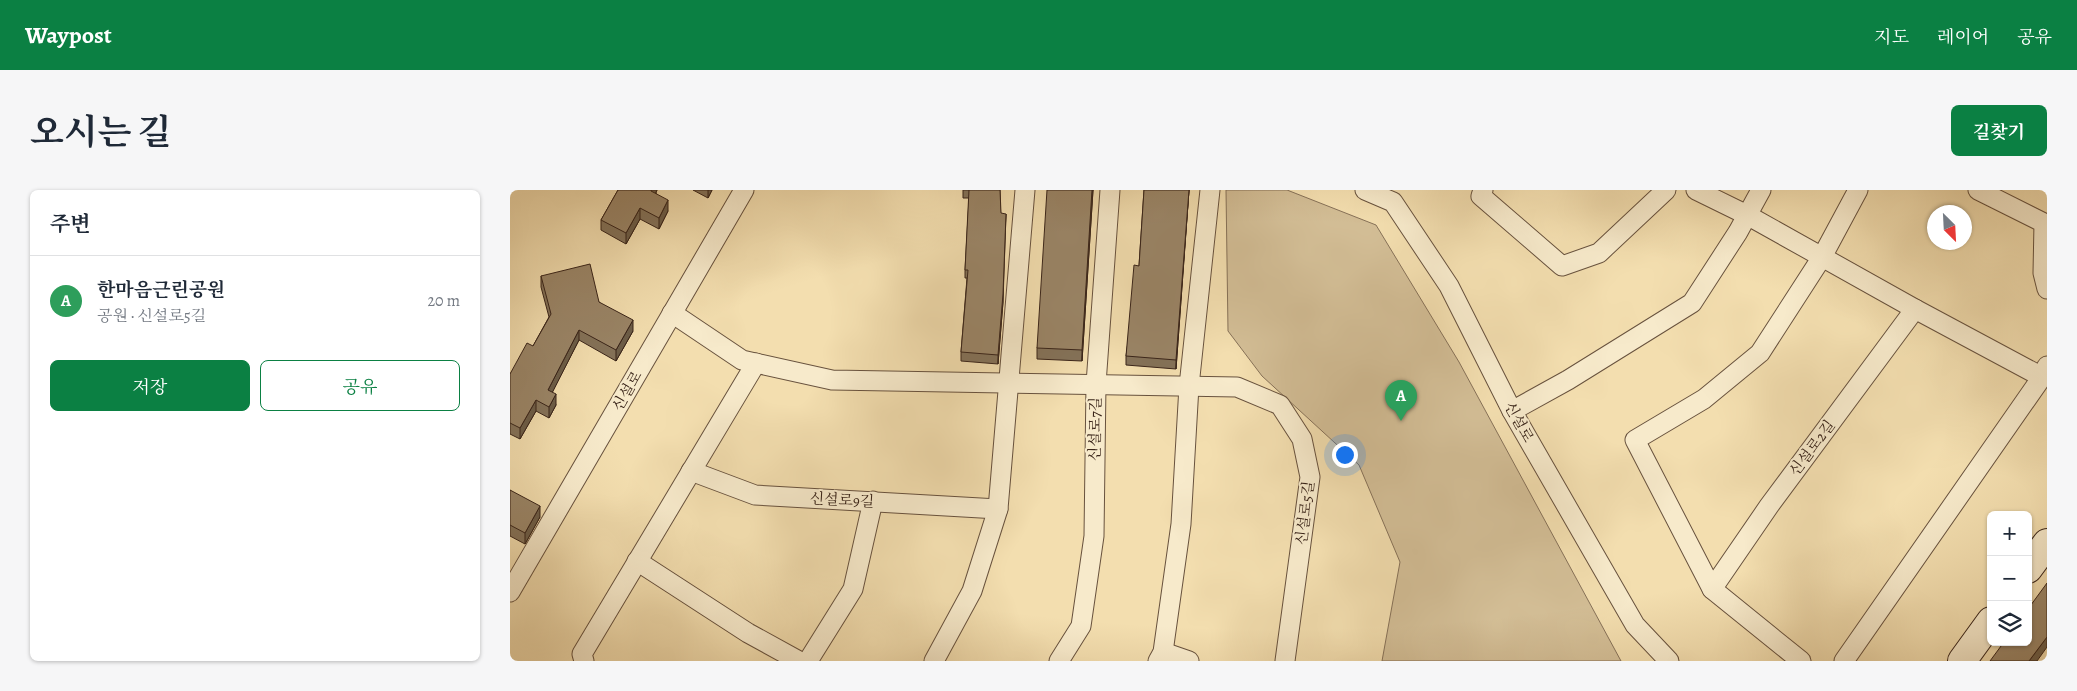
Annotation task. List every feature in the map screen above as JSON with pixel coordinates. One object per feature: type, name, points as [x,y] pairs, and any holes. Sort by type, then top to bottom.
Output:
[{"type":"main road","points":[[2032,564],[2047,544]]},
{"type":"main road","points":[[1962,661],[1987,627]]},
{"type":"street","name":"신설로","points":[[510,592],[744,190]]},
{"type":"street","points":[[934,661],[972,592],[998,509],[1025,190]]},
{"type":"street","name":"신설로7길","points":[[1059,661],[1081,626],[1094,536],[1096,384],[1110,190]]},
{"type":"street","points":[[1189,661],[1160,657],[1181,524],[1189,386],[1210,190]]},
{"type":"street","name":"신설로","points":[[1365,190],[1393,202],[1449,286],[1512,411],[1635,626],[1669,661]]},
{"type":"street","points":[[1483,190],[1481,196],[1562,266],[1599,253],[1666,190]]},
{"type":"street","points":[[1696,190],[1747,215],[1915,309],[2044,371],[1844,661]]},
{"type":"street","points":[[1512,411],[1568,380],[1692,303],[1761,190]]},
{"type":"street","points":[[1801,661],[1712,589],[1634,440],[1704,399],[1760,353],[1822,257],[1858,190]]},
{"type":"street","points":[[1978,190],[2044,223],[2044,273],[2047,289]]},
{"type":"street","name":"신설로2길","points":[[1712,589],[1769,506],[1915,309]]},
{"type":"street","points":[[672,313],[742,360],[832,380],[1189,386]]},
{"type":"street","points":[[584,661],[582,654],[756,363]]},
{"type":"street","name":"신설로5길","points":[[1189,386],[1237,387],[1280,405],[1302,440],[1310,477],[1285,661]]},
{"type":"street","name":"신설로9길","points":[[691,471],[755,495],[998,509]]},
{"type":"street","points":[[808,661],[853,588],[874,502]]},
{"type":"street","points":[[637,561],[748,633],[799,661]]},
{"type":"shaded area","points":[[1226,190],[1287,190],[1376,225],[1459,362],[1621,661],[1382,661],[1400,562],[1359,465],[1262,376],[1228,331]]},
{"type":"building","points":[[618,190],[651,190],[668,200],[659,218],[640,208],[626,233],[601,220]]},
{"type":"building","points":[[969,190],[1000,190],[1001,213],[1006,214],[1003,294],[998,355],[961,352],[968,270],[965,270]]},
{"type":"building","points":[[1047,190],[1092,190],[1082,350],[1037,348]]},
{"type":"building","points":[[1144,190],[1189,190],[1176,360],[1126,356],[1134,265],[1139,266]]},
{"type":"building","points":[[590,264],[599,302],[633,320],[616,350],[579,330],[548,390],[556,394],[549,407],[536,400],[520,428],[510,423],[510,374],[527,343],[533,346],[551,314],[541,276]]},
{"type":"building","points":[[510,490],[540,506],[525,533],[510,525]]},
{"type":"building","points":[[2047,583],[2047,637],[2029,661],[1990,661],[2001,646],[2032,646],[2032,604]]},
{"type":"place","name":"한마음근린공원","points":[[1401,421]]}]
